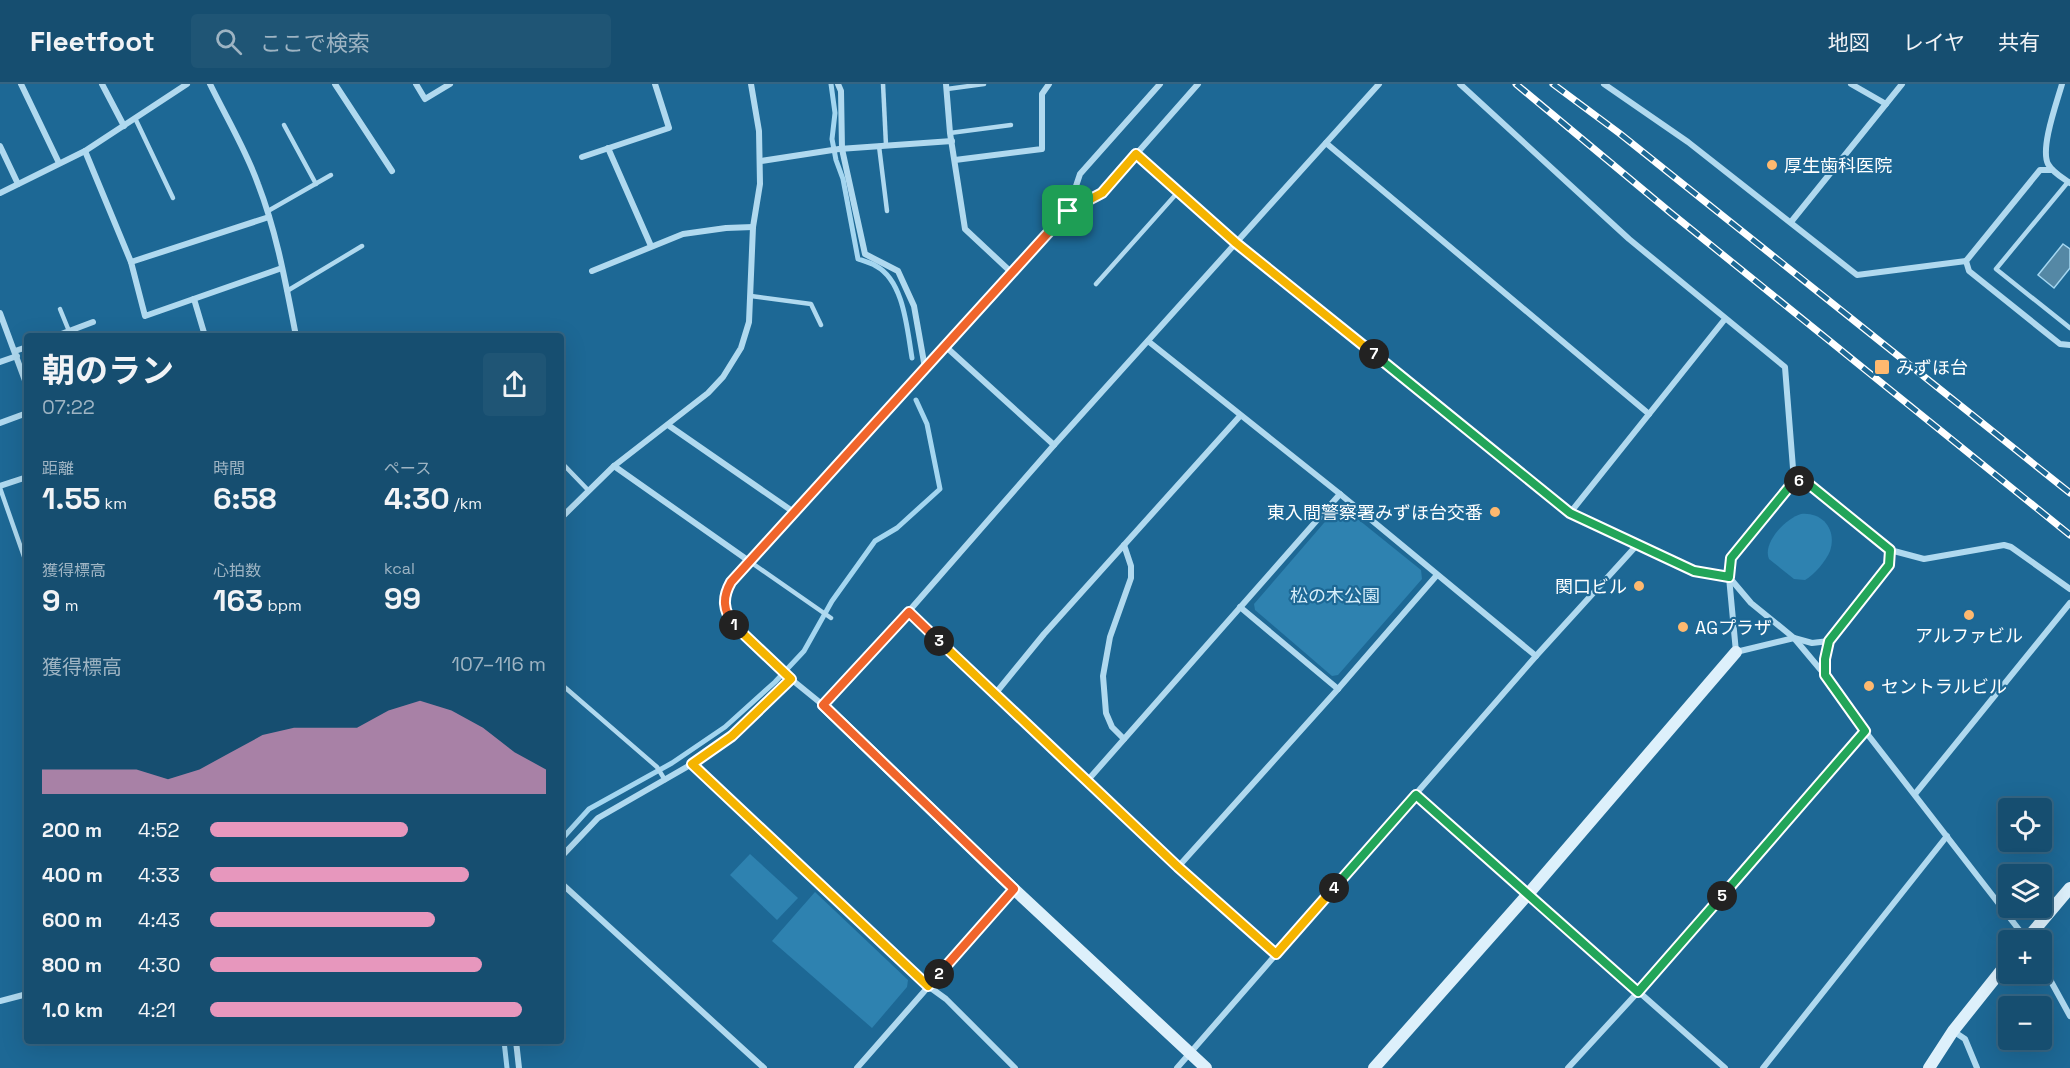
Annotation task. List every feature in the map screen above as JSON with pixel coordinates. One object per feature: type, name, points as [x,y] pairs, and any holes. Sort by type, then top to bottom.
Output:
[{"type":"street","points":[[21,84],[59,163]]},
{"type":"street","points":[[102,84],[124,126]]},
{"type":"street","points":[[0,193],[85,151],[187,84]]},
{"type":"street","points":[[210,84],[258,182],[282,268],[295,333]]},
{"type":"street","points":[[335,84],[392,171]]},
{"type":"street","points":[[416,84],[425,99],[450,84]]},
{"type":"street","points":[[582,157],[669,128],[656,84]]},
{"type":"street","points":[[564,515],[614,466],[708,393],[723,377],[741,348],[749,322],[753,227],[761,161],[759,131],[751,84]]},
{"type":"street","points":[[838,84],[841,91],[841,149],[865,254],[898,271],[914,306],[925,368]]},
{"type":"street","points":[[955,160],[1042,149],[1042,94],[1049,84]]},
{"type":"street","points":[[1068,211],[1080,174],[1160,84]]},
{"type":"street","points":[[1198,84],[1102,193],[1068,211],[1011,272],[795,513],[749,561],[731,582],[725,593],[724,605],[734,625],[789,677],[823,705],[1014,889],[1206,1068]]},
{"type":"street","points":[[823,705],[909,612],[1054,445],[1379,84]]},
{"type":"street","points":[[1460,84],[1629,239],[1785,367],[1794,481],[1731,558],[1729,577],[1736,652]]},
{"type":"street","points":[[1604,84],[1688,142],[1857,275],[1966,261],[2040,170],[2052,170]]},
{"type":"street","points":[[1851,84],[1886,104]]},
{"type":"street","points":[[1791,222],[1902,84]]},
{"type":"street","points":[[2062,84],[2045,149],[2047,161],[2052,170],[2069,182]]},
{"type":"street","points":[[946,87],[950,133],[965,229],[1011,272]]},
{"type":"street","points":[[761,161],[841,149],[952,141]]},
{"type":"street","points":[[1326,143],[1649,414]]},
{"type":"street","points":[[0,146],[18,184]]},
{"type":"street","points":[[608,148],[651,246]]},
{"type":"street","points":[[85,151],[131,262],[145,316],[282,268]]},
{"type":"street","points":[[1136,154],[1236,243],[1570,513],[1694,571],[1729,577],[1751,603],[1794,638],[1825,675],[1865,731],[2019,930]]},
{"type":"street","points":[[131,262],[268,214]]},
{"type":"street","points":[[592,271],[682,234],[753,227]]},
{"type":"street","points":[[1966,261],[1969,271],[1984,284],[2060,344],[2070,345]]},
{"type":"street","points":[[194,299],[204,333]]},
{"type":"street","points":[[0,313],[24,377]]},
{"type":"street","points":[[1570,513],[1725,319]]},
{"type":"street","points":[[64,333],[93,322]]},
{"type":"street","points":[[1148,340],[1340,494],[1536,656]]},
{"type":"street","points":[[945,346],[1054,445]]},
{"type":"street","points":[[0,362],[24,349]]},
{"type":"street","points":[[0,423],[24,414]]},
{"type":"street","points":[[995,694],[1044,634],[1240,416]]},
{"type":"street","points":[[668,425],[795,513]]},
{"type":"street","points":[[614,466],[749,561]]},
{"type":"street","points":[[0,487],[24,478]]},
{"type":"street","points":[[1794,481],[1805,481],[1890,550],[1924,558],[2004,545],[2011,547],[2070,589]]},
{"type":"street","points":[[1088,780],[1340,494]]},
{"type":"street","points":[[1124,545],[1131,566],[1131,578],[1110,637],[1103,676],[1106,713],[1112,727],[1124,739]]},
{"type":"street","points":[[1177,1068],[1536,656],[1636,545]]},
{"type":"street","points":[[1825,675],[1825,659],[1829,641],[1889,565],[1890,550]]},
{"type":"street","points":[[1178,867],[1437,575]]},
{"type":"street","points":[[1915,794],[2070,603]]},
{"type":"street","points":[[1240,607],[1338,689]]},
{"type":"street","points":[[909,612],[1178,867],[1276,954]]},
{"type":"street","points":[[1374,1068],[1529,893],[1736,652],[1794,638],[1812,643],[1829,641]]},
{"type":"street","points":[[564,854],[598,818],[663,777],[692,764],[732,736],[789,677]]},
{"type":"street","points":[[1569,1068],[1865,731]]},
{"type":"street","points":[[692,764],[928,986],[946,999],[1015,1068]]},
{"type":"street","points":[[1416,795],[1725,1068]]},
{"type":"street","points":[[1763,1068],[1947,836]]},
{"type":"street","points":[[564,886],[764,1068]]},
{"type":"street","points":[[2035,930],[2070,888]]},
{"type":"street","points":[[857,1068],[1014,889]]},
{"type":"street","points":[[1929,1068],[1953,1031],[1998,975]]},
{"type":"street","points":[[2052,983],[2070,1016]]},
{"type":"street","points":[[0,1001],[24,995]]},
{"type":"street","points":[[1953,1031],[1965,1039],[1977,1068]]},
{"type":"street","points":[[516,1044],[519,1068]]},
{"type":"lane","points":[[883,84],[882,146],[887,211]]},
{"type":"lane","points":[[946,87],[984,84]]},
{"type":"lane","points":[[135,118],[173,198]]},
{"type":"lane","points":[[284,125],[316,184]]},
{"type":"lane","points":[[950,133],[1011,125]]},
{"type":"lane","points":[[268,214],[331,176]]},
{"type":"lane","points":[[2069,182],[1996,269],[2070,328]]},
{"type":"lane","points":[[1096,284],[1178,192]]},
{"type":"lane","points":[[287,291],[362,246]]},
{"type":"lane","points":[[751,296],[811,304],[821,325]]},
{"type":"lane","points":[[60,309],[69,331]]},
{"type":"lane","points":[[564,465],[588,490]]},
{"type":"lane","points":[[0,487],[24,557]]},
{"type":"lane","points":[[749,561],[830,617]]},
{"type":"lane","points":[[564,687],[657,767],[663,777]]},
{"type":"green space","name":"松の木公園","points":[[1344,508],[1421,570],[1422,579],[1338,675],[1332,676],[1255,610],[1254,604],[1336,509]]},
{"type":"green space","points":[[1801,514],[1809,514],[1822,519],[1832,536],[1830,551],[1826,559],[1805,580],[1794,579],[1769,559],[1768,553],[1772,539],[1782,526]]},
{"type":"green space","points":[[750,854],[798,898],[777,920],[730,875]]},
{"type":"green space","points":[[815,892],[908,980],[907,987],[872,1028],[772,941]]},
{"type":"shaded area","points":[[2063,244],[2070,249],[2070,268],[2054,288],[2038,275]]},
{"type":"waterway","points":[[831,84],[835,113],[832,139],[843,179],[858,259],[876,266],[893,283],[903,307],[912,358]]},
{"type":"waterway","points":[[564,837],[589,809],[672,763],[725,727],[775,682],[804,651],[832,601],[875,541],[897,528],[940,489],[927,424],[916,400]]},
{"type":"waterway","points":[[504,1044],[507,1068]]},
{"type":"railway","points":[[1516,84],[1671,213],[2070,535]]},
{"type":"railway","points":[[1553,84],[1619,133],[2070,493]]},
{"type":"place","name":"厚生歯科医院","points":[[1772,165]]},
{"type":"place","name":"みずほ台","points":[[1882,367]]},
{"type":"place","name":"東入間警察署みずほ台交番","points":[[1495,512]]},
{"type":"place","name":"関口ビル","points":[[1639,586]]},
{"type":"place","name":"アルファビル","points":[[1969,615]]},
{"type":"place","name":"AGプラザ","points":[[1683,627]]},
{"type":"place","name":"セントラルビル","points":[[1869,686]]},
{"type":"route","points":[[1136,154],[1236,243],[1570,513],[1694,571],[1729,577],[1731,558],[1794,481],[1805,481],[1890,550],[1889,565],[1829,641],[1825,659],[1825,675],[1865,731],[1638,992],[1416,795],[1276,954],[1178,867],[909,612],[823,705],[1014,889],[928,986],[692,764],[732,736],[791,679],[734,625],[728,616],[724,605],[725,593],[731,582],[1068,211],[1102,193],[1136,154]]}]
